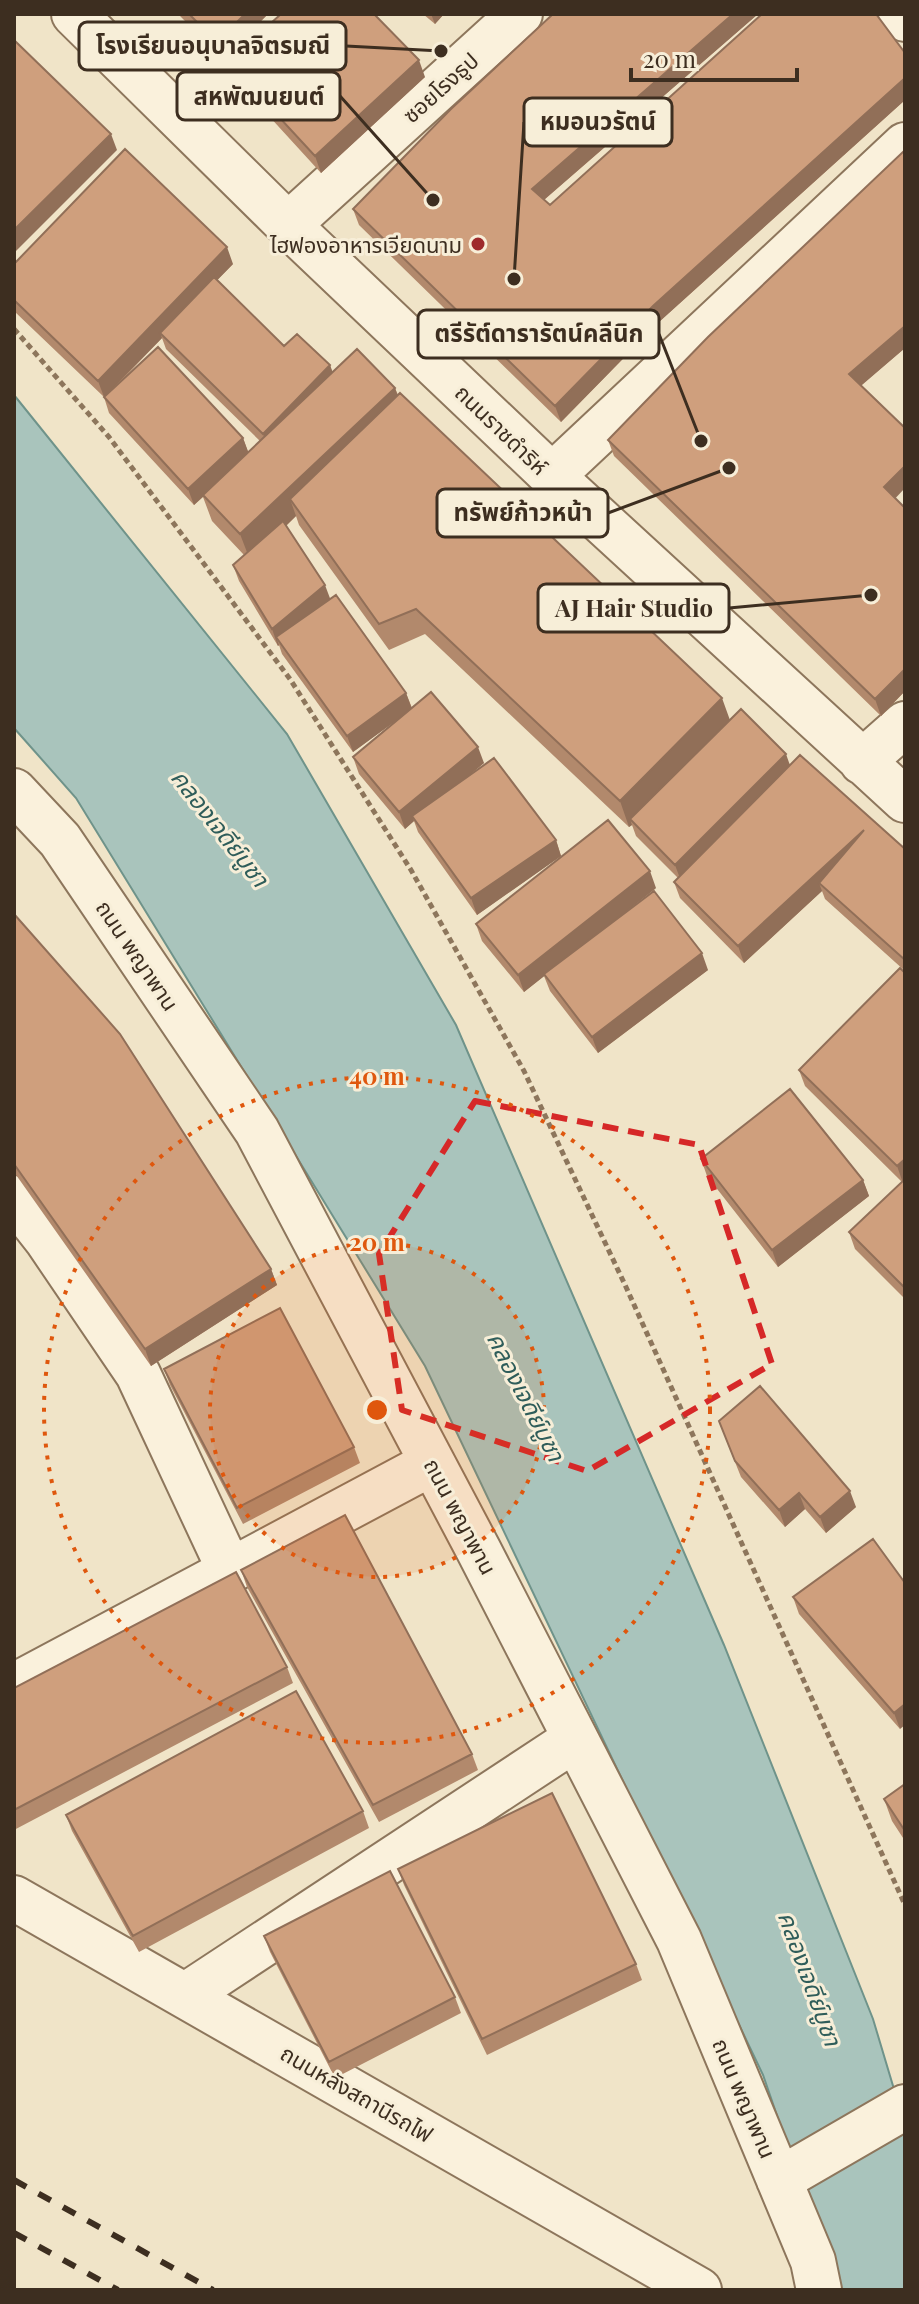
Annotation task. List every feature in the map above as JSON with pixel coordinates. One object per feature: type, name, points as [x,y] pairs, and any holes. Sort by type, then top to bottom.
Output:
[{"type":"street","name":"ถนนราชดำริห์","points":[[74,14],[288,225],[552,476],[905,800]]},
{"type":"street","name":"ซอยโรงธูป","points":[[288,225],[520,14]]},
{"type":"street","points":[[901,14],[905,19]]},
{"type":"street","points":[[552,476],[905,145]]},
{"type":"street","points":[[862,762],[905,724]]},
{"type":"street","name":"ถนน พญาพาน","points":[[14,791],[60,840],[257,1131],[798,2169],[819,2290]]},
{"type":"street","points":[[14,1198],[47,1240],[138,1374],[230,1571]]},
{"type":"street","points":[[14,1686],[432,1463]]},
{"type":"street","points":[[186,1995],[575,1739]]},
{"type":"street","name":"ถนนหลังสถานีรถไฟ","points":[[14,1898],[699,2290]]},
{"type":"street","points":[[798,2169],[905,2107]]},
{"type":"path","points":[[14,329],[109,437],[290,679],[411,870],[524,1071],[626,1287],[905,1905]]},
{"type":"highlighted area","points":[[475,1101],[699,1145],[772,1364],[587,1471],[402,1410],[379,1254]]},
{"type":"water","name":"คลองเจดีย์บูชา","points":[[14,395],[287,734],[456,1025],[724,1645],[873,2019],[905,2126],[905,2290],[837,2290],[763,2075],[425,1366],[76,798],[14,728]]},
{"type":"building","points":[[189,14],[245,14],[217,42]]},
{"type":"building","points":[[281,14],[374,14],[419,60],[315,156],[228,62]]},
{"type":"building","points":[[553,14],[733,14],[532,189],[550,205],[762,14],[876,14],[905,53],[905,78],[653,306],[555,406],[353,209],[451,109]]},
{"type":"building","points":[[14,40],[111,134],[14,230]]},
{"type":"building","points":[[125,149],[227,247],[98,381],[14,300],[14,264]]},
{"type":"building","points":[[905,150],[905,326],[849,374],[905,428],[905,466],[884,487],[905,508],[905,669],[875,699],[608,440],[708,337]]},
{"type":"building","points":[[214,277],[284,346],[297,334],[330,365],[263,434],[160,333]]},
{"type":"building","points":[[158,347],[243,438],[188,489],[104,397]]},
{"type":"building","points":[[357,349],[395,388],[240,534],[203,495]]},
{"type":"building","points":[[400,393],[722,698],[620,801],[416,609],[379,624],[290,499]]},
{"type":"building","points":[[283,521],[325,585],[272,629],[233,565]]},
{"type":"building","points":[[336,595],[406,693],[347,736],[276,637]]},
{"type":"building","points":[[431,692],[478,747],[399,812],[353,757]]},
{"type":"building","points":[[741,709],[786,754],[675,865],[630,819]]},
{"type":"building","points":[[800,755],[905,849],[905,960],[819,883],[864,830],[738,946],[674,882]]},
{"type":"building","points":[[494,758],[556,840],[471,898],[412,816]]},
{"type":"building","points":[[608,820],[650,871],[518,975],[476,924]]},
{"type":"building","points":[[654,891],[702,953],[592,1037],[544,974]]},
{"type":"building","points":[[14,914],[120,1034],[271,1269],[145,1349],[14,1164]]},
{"type":"building","points":[[900,968],[905,973],[905,1159],[897,1166],[799,1070]]},
{"type":"building","points":[[790,1089],[863,1180],[772,1250],[701,1159]]},
{"type":"building","points":[[905,1179],[905,1288],[849,1232]]},
{"type":"building","points":[[280,1308],[354,1447],[237,1508],[164,1369]]},
{"type":"building","points":[[760,1386],[850,1491],[820,1517],[799,1493],[779,1510],[735,1461],[719,1421]]},
{"type":"building","points":[[345,1515],[472,1754],[373,1805],[241,1570]]},
{"type":"building","points":[[873,1539],[905,1583],[905,1704],[894,1713],[793,1597]]},
{"type":"building","points":[[236,1572],[287,1667],[14,1810],[14,1688]]},
{"type":"building","points":[[296,1691],[363,1811],[133,1936],[66,1815]]},
{"type":"building","points":[[905,1784],[905,1831],[884,1799]]},
{"type":"building","points":[[552,1793],[636,1964],[482,2039],[398,1869]]},
{"type":"building","points":[[390,1871],[455,1997],[329,2062],[264,1936]]},
{"type":"railway","points":[[14,2180],[213,2290]]},
{"type":"railway","points":[[14,2233],[118,2290]]},
{"type":"place","name":"โรงเรียนอนุบาลจิตรมณี","points":[[441,51]]},
{"type":"place","name":"สหพัฒนยนต์","points":[[433,200]]},
{"type":"place","name":"ไฮฟองอาหารเวียดนาม","points":[[478,244]]},
{"type":"place","name":"หมอนวรัตน์","points":[[514,279]]},
{"type":"place","name":"ตรีรัต์ดารารัตน์คลีนิก","points":[[701,441]]},
{"type":"place","name":"ทรัพย์ก้าวหน้า","points":[[729,468]]},
{"type":"place","name":"AJ Hair Studio","points":[[871,595]]}]
